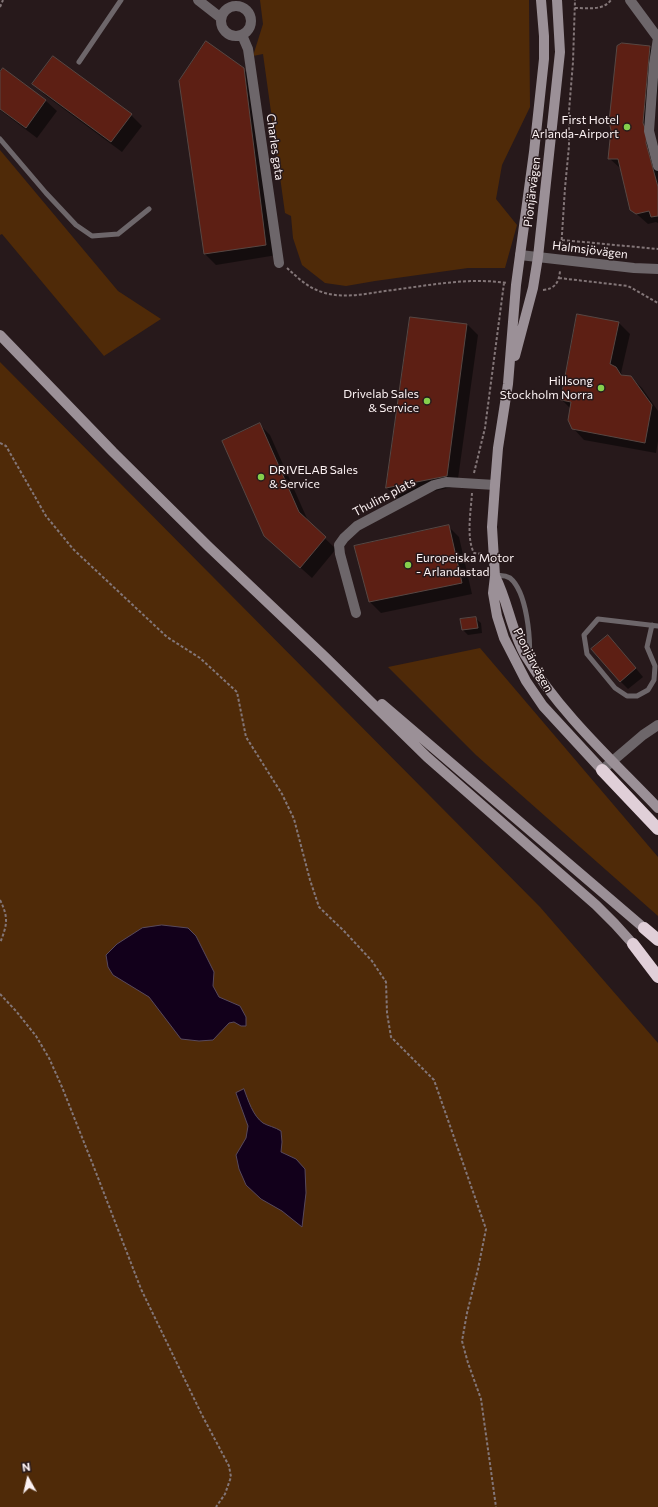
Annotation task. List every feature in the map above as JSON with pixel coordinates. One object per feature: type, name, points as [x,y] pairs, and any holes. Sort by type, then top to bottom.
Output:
[{"type":"highway","points":[[602,770],[658,829]]},
{"type":"highway","points":[[644,928],[658,940]]},
{"type":"highway","points":[[633,944],[658,977]]},
{"type":"main road","name":"Pionjärvägen","points":[[541,0],[544,59],[534,152],[516,285],[508,384],[494,485],[492,553],[495,576],[493,593],[497,616],[504,638],[523,675],[543,706],[602,770]]},
{"type":"main road","name":"Pionjärvägen","points":[[508,384],[533,288],[538,257],[560,52],[557,0]]},
{"type":"main road","points":[[0,335],[113,452],[426,757],[596,904],[633,944]]},
{"type":"main road","name":"Pionjärvägen","points":[[495,576],[502,590],[507,611],[516,636],[550,693],[612,761],[658,808]]},
{"type":"main road","points":[[325,657],[440,753],[644,928]]},
{"type":"street","points":[[198,0],[221,18]]},
{"type":"street","points":[[630,0],[658,38],[649,131],[658,166]]},
{"type":"street","points":[[234,3],[246,9],[252,19],[249,30],[242,35],[233,36],[227,33],[223,28],[221,18],[226,9],[234,3]]},
{"type":"street","name":"Charles gata","points":[[242,35],[248,49],[279,263]]},
{"type":"street","name":"Halmsjövägen","points":[[520,255],[634,268],[658,269]]},
{"type":"street","name":"Thulins plats","points":[[356,613],[340,554],[339,545],[344,538],[357,526],[434,485],[446,482],[494,485]]},
{"type":"street","points":[[602,770],[643,735],[658,725]]},
{"type":"lane","points":[[79,62],[121,0]]},
{"type":"lane","points":[[0,139],[46,194],[76,225],[92,236],[118,234],[149,209]]},
{"type":"lane","points":[[495,576],[503,575],[510,579],[523,602],[529,630],[529,660]]},
{"type":"lane","points":[[652,625],[647,647],[655,666],[654,680],[648,690],[637,696],[627,696],[615,688],[587,654],[584,635],[598,619],[652,625],[658,626]]},
{"type":"path","points":[[0,7],[3,0]]},
{"type":"path","points":[[533,288],[544,290],[550,289],[555,285],[559,278],[569,146],[569,111],[575,0]]},
{"type":"path","points":[[575,8],[601,7],[609,3],[611,0]]},
{"type":"path","points":[[562,240],[658,249]]},
{"type":"path","points":[[279,263],[298,278],[320,292],[341,296],[455,281],[480,280],[516,285]]},
{"type":"path","points":[[559,278],[628,286],[658,304]]},
{"type":"path","points":[[492,553],[474,553],[471,548],[470,523],[472,484],[486,420],[504,283]]},
{"type":"path","points":[[0,442],[6,446],[46,516],[73,549],[167,637],[200,658],[236,692],[246,737],[282,794],[294,819],[310,880],[319,907],[372,961],[386,982],[387,1013],[391,1037],[434,1080],[486,1229],[462,1341],[481,1399],[496,1507]]},
{"type":"path","points":[[0,900],[7,921],[0,943]]},
{"type":"path","points":[[0,994],[36,1036],[49,1058],[96,1170],[141,1289],[202,1415],[229,1466],[231,1477],[225,1494],[216,1507]]},
{"type":"shaded area","points":[[260,0],[529,0],[530,107],[502,165],[496,199],[517,225],[505,268],[468,268],[346,286],[325,283],[302,265],[293,238],[291,216],[285,213],[263,54],[253,56],[263,24]]},
{"type":"shaded area","points":[[0,150],[118,291],[161,319],[104,356],[2,234],[0,235]]},
{"type":"shaded area","points":[[0,362],[540,907],[658,1043],[658,1507],[0,1507]]},
{"type":"shaded area","points":[[480,648],[658,857],[658,916],[476,755],[388,667]]},
{"type":"shaded area","points":[[162,925],[188,928],[196,936],[214,972],[213,986],[219,997],[240,1006],[246,1017],[246,1026],[241,1026],[234,1022],[229,1023],[213,1040],[199,1041],[181,1039],[149,997],[113,975],[108,967],[106,955],[117,944],[142,928]]},
{"type":"shaded area","points":[[244,1089],[251,1108],[259,1120],[281,1131],[281,1152],[296,1159],[305,1169],[306,1193],[302,1227],[282,1211],[261,1199],[246,1185],[239,1169],[236,1155],[246,1138],[248,1126],[236,1093]]},
{"type":"building","points":[[206,41],[244,68],[266,245],[204,254],[179,81]]},
{"type":"building","name":"First Hotel Arlanda-Airport","points":[[622,43],[650,46],[643,123],[647,133],[646,143],[658,187],[658,216],[651,217],[649,211],[636,214],[630,210],[618,159],[608,159],[611,130],[609,122],[617,46]]},
{"type":"building","points":[[53,56],[132,114],[111,142],[32,84]]},
{"type":"building","points":[[3,68],[46,100],[26,128],[0,109],[0,72]]},
{"type":"building","name":"Hillsong Stockholm Norra","points":[[577,314],[619,322],[610,364],[616,367],[621,375],[631,376],[652,405],[645,443],[572,429],[568,420],[571,402],[561,400]]},
{"type":"building","name":"Drivelab Sales & Service","points":[[410,317],[467,324],[447,476],[386,488]]},
{"type":"building","name":"DRIVELAB Sales & Service","points":[[260,423],[299,512],[326,537],[300,568],[264,536],[222,441]]},
{"type":"building","name":"Europeiska Motor - Arlandastad","points":[[449,525],[462,583],[369,602],[354,546]]},
{"type":"building","points":[[476,617],[478,628],[462,630],[460,619]]},
{"type":"building","points":[[608,635],[636,668],[620,682],[591,649]]},
{"type":"place","name":"First Hotel Arlanda-Airport","points":[[627,127]]},
{"type":"place","name":"Hillsong Stockholm Norra","points":[[601,388]]},
{"type":"place","name":"Drivelab Sales & Service","points":[[427,401]]},
{"type":"place","name":"DRIVELAB Sales & Service","points":[[261,477]]},
{"type":"place","name":"Europeiska Motor - Arlandastad","points":[[408,565]]}]
